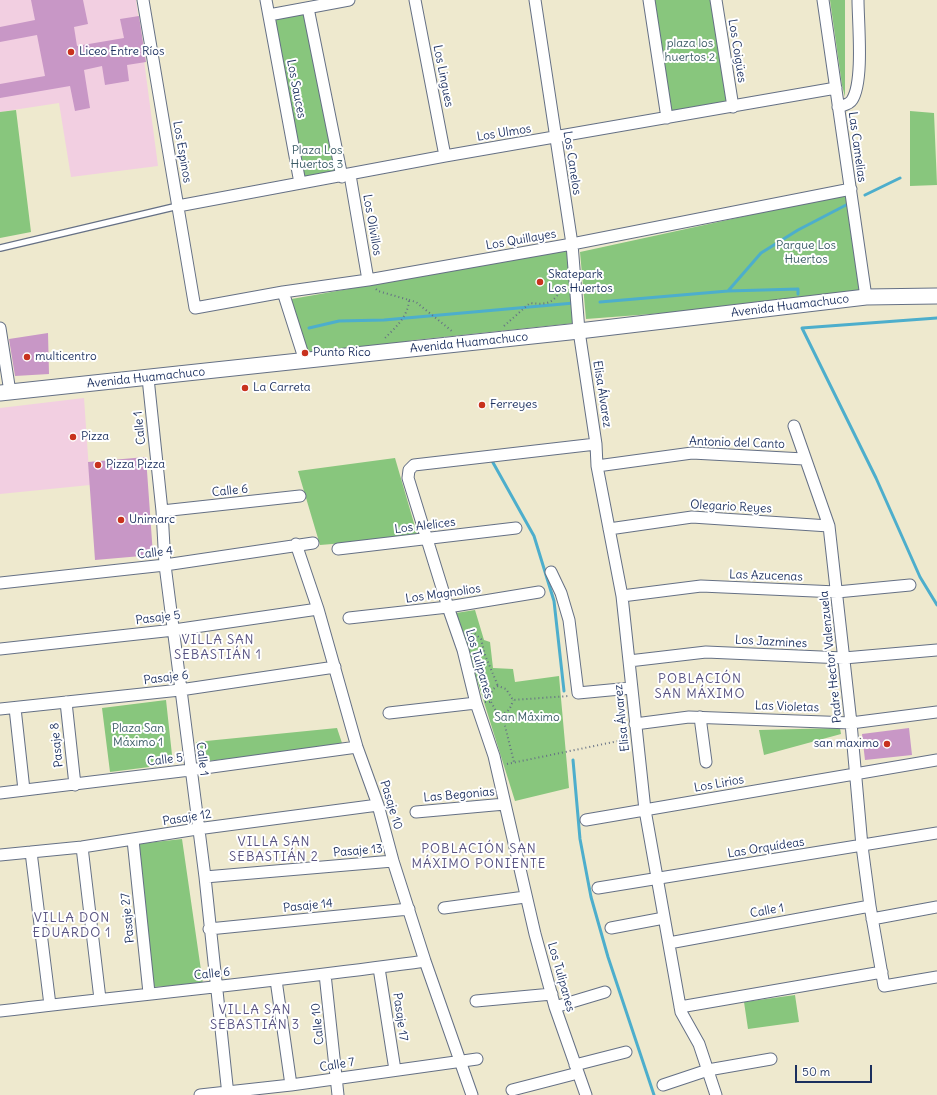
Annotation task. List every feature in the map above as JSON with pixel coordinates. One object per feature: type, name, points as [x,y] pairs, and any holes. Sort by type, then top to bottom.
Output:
[{"type":"main road","name":"Avenida Huamachuco","points":[[5,392],[579,331],[866,297],[937,296]]},
{"type":"street","name":"Los Espinos","points":[[143,0],[195,308]]},
{"type":"street","name":"Los Sauces","points":[[266,0],[300,183]]},
{"type":"street","points":[[268,15],[349,0]]},
{"type":"street","name":"Los Lingues","points":[[415,0],[445,156]]},
{"type":"street","name":"Los Canelos","points":[[535,0],[572,244],[579,331]]},
{"type":"street","points":[[649,0],[667,118]]},
{"type":"street","name":"Los Coigües","points":[[716,0],[733,107]]},
{"type":"street","name":"Las Camelias","points":[[823,0],[866,297]]},
{"type":"street","points":[[838,107],[848,104],[852,100],[857,81],[859,54],[858,0]]},
{"type":"street","points":[[308,8],[346,176]]},
{"type":"street","name":"Los Ulmos","points":[[178,206],[346,176],[445,156],[836,88]]},
{"type":"street","name":"Los Olivillos","points":[[346,176],[368,280]]},
{"type":"street","name":"Los Quillayes","points":[[195,308],[283,292],[368,280],[572,244],[851,189]]},
{"type":"street","points":[[283,292],[306,361]]},
{"type":"street","points":[[0,328],[5,392]]},
{"type":"street","name":"Elisa Álvarez","points":[[579,331],[596,444],[597,466],[622,596],[645,810],[664,918],[681,1012],[699,1044],[716,1095]]},
{"type":"street","name":"Calle 1","points":[[148,378],[162,511],[165,565],[197,829],[205,877],[209,929],[228,1094]]},
{"type":"street","name":"Padre Hector Valenzuela","points":[[794,426],[804,459],[829,526],[851,723],[862,846],[872,919],[884,986],[937,977]]},
{"type":"street","name":"Los Tulipanes","points":[[586,1095],[555,1007],[525,897],[496,767],[457,634],[408,478],[409,470],[414,465],[596,444]]},
{"type":"street","name":"Antonio del Canto","points":[[597,466],[692,453],[804,459]]},
{"type":"street","name":"Calle 6","points":[[162,511],[300,496]]},
{"type":"street","name":"Olegario Reyes","points":[[609,529],[692,517],[829,526]]},
{"type":"street","name":"Los Alelices","points":[[338,549],[516,528]]},
{"type":"street","name":"Calle 4","points":[[0,583],[165,565],[296,544],[312,543]]},
{"type":"street","name":"Pasaje 10","points":[[296,544],[318,610],[357,747],[378,805],[425,962],[462,1061],[472,1095]]},
{"type":"street","points":[[551,572],[561,593],[569,620],[578,693],[632,688]]},
{"type":"street","name":"Las Azucenas","points":[[622,596],[701,586],[837,592],[910,585]]},
{"type":"street","name":"Los Magnolios","points":[[349,618],[448,607],[539,592]]},
{"type":"street","name":"Pasaje 5","points":[[0,649],[174,630],[318,610]]},
{"type":"street","name":"Los Jazmines","points":[[629,661],[706,652],[844,658],[937,650]]},
{"type":"street","name":"Pasaje 6","points":[[0,709],[180,690],[335,667]]},
{"type":"street","name":"Pasaje 8","points":[[66,702],[75,785]]},
{"type":"street","points":[[389,713],[476,703]]},
{"type":"street","points":[[15,708],[24,790]]},
{"type":"street","name":"Las Violetas","points":[[635,724],[689,717],[851,723],[937,712]]},
{"type":"street","points":[[700,717],[706,762]]},
{"type":"street","name":"Calle 5","points":[[0,793],[75,785],[357,747]]},
{"type":"street","name":"Los Lirios","points":[[586,820],[937,760]]},
{"type":"street","name":"Las Begonias","points":[[416,812],[505,804]]},
{"type":"street","name":"Pasaje 12","points":[[0,855],[133,840],[197,829],[378,805]]},
{"type":"street","name":"Las Orquídeas","points":[[598,888],[937,833]]},
{"type":"street","name":"Pasaje 27","points":[[133,840],[149,993]]},
{"type":"street","points":[[82,846],[100,999]]},
{"type":"street","points":[[31,852],[50,1005]]},
{"type":"street","name":"Pasaje 13","points":[[205,877],[394,861]]},
{"type":"street","points":[[444,908],[525,897]]},
{"type":"street","name":"Calle 1","points":[[669,943],[870,906]]},
{"type":"street","points":[[872,919],[937,907]]},
{"type":"street","name":"Pasaje 14","points":[[209,929],[409,909]]},
{"type":"street","points":[[611,928],[664,918]]},
{"type":"street","name":"Calle 6","points":[[0,1011],[149,993],[216,988],[425,962]]},
{"type":"street","name":"Pasaje 17","points":[[380,968],[395,1070]]},
{"type":"street","points":[[680,1007],[882,972]]},
{"type":"street","name":"Calle 10","points":[[325,974],[338,1095]]},
{"type":"street","points":[[276,980],[291,1085]]},
{"type":"street","points":[[555,1007],[605,992]]},
{"type":"street","points":[[476,1000],[552,994]]},
{"type":"street","points":[[512,1090],[626,1052]]},
{"type":"street","name":"Calle 7","points":[[200,1095],[228,1094],[477,1059]]},
{"type":"street","points":[[663,1085],[708,1070],[771,1059]]},
{"type":"lane","points":[[0,248],[178,206]]},
{"type":"path","points":[[368,280],[378,291],[416,302],[453,332]]},
{"type":"path","points":[[504,326],[530,303],[545,305],[557,298],[563,286]]},
{"type":"path","points":[[398,326],[409,309],[409,300]]},
{"type":"path","points":[[457,634],[474,633],[481,639],[485,655],[498,686],[506,689],[513,700],[511,708],[507,713],[497,713],[491,702],[490,694],[498,686]]},
{"type":"path","points":[[513,700],[568,696],[578,693]]},
{"type":"path","points":[[476,703],[491,702]]},
{"type":"path","points":[[502,714],[514,762]]},
{"type":"path","points":[[496,767],[637,737]]},
{"type":"shaded area","name":"Liceo Entre Ríos","points":[[0,0],[136,0],[158,166],[71,177],[59,103],[0,112]]},
{"type":"shaded area","points":[[84,398],[90,485],[0,494],[0,408]]},
{"type":"green space","name":"plaza los huertos 2","points":[[655,0],[711,0],[727,103],[671,112]]},
{"type":"green space","points":[[830,0],[845,0],[845,97],[842,85]]},
{"type":"green space","name":"Plaza Los Huertos 3","points":[[304,14],[336,172],[304,177],[274,19]]},
{"type":"green space","points":[[16,110],[31,232],[0,238],[0,112]]},
{"type":"green space","points":[[910,111],[934,113],[937,185],[910,186]]},
{"type":"green space","name":"Parque Los Huertos","points":[[847,194],[862,298],[586,319],[580,252]]},
{"type":"green space","points":[[569,250],[575,323],[415,340],[306,358],[286,300]]},
{"type":"green space","points":[[395,458],[418,537],[320,545],[298,471]]},
{"type":"green space","name":"San Máximo","points":[[475,610],[484,640],[490,642],[493,668],[513,669],[515,682],[559,676],[569,788],[515,801],[456,613]]},
{"type":"green space","name":"Plaza San Máximo 1","points":[[166,700],[173,764],[110,772],[102,708]]},
{"type":"green space","points":[[337,728],[343,746],[199,762],[196,742]]},
{"type":"green space","points":[[840,728],[841,734],[764,755],[759,730]]},
{"type":"green space","points":[[182,839],[203,984],[153,987],[137,844]]},
{"type":"green space","points":[[795,995],[799,1022],[748,1029],[744,1002]]},
{"type":"building","points":[[31,0],[83,0],[88,24],[74,27],[77,46],[124,38],[120,19],[139,16],[146,62],[127,65],[129,81],[105,85],[102,66],[84,70],[90,108],[75,111],[70,86],[0,98],[0,84],[45,76],[37,35],[0,42],[0,27],[35,20]]},
{"type":"building","name":"multicentro","points":[[48,333],[49,374],[15,376],[9,339]]},
{"type":"building","name":"Unimarc","points":[[146,457],[153,555],[95,560],[88,462]]},
{"type":"building","name":"san maximo","points":[[909,728],[912,755],[865,760],[862,734]]},
{"type":"waterway","points":[[865,195],[900,178]]},
{"type":"waterway","points":[[728,291],[761,253],[798,230],[848,204]]},
{"type":"waterway","points":[[600,302],[728,291],[798,289],[798,294]]},
{"type":"waterway","points":[[309,328],[339,321],[384,320],[574,303]]},
{"type":"waterway","points":[[937,318],[802,328],[876,478],[920,577],[937,605]]},
{"type":"waterway","points":[[491,459],[534,536],[554,601],[564,691]]},
{"type":"waterway","points":[[573,760],[580,839],[591,897],[608,957],[654,1095]]},
{"type":"place","name":"Liceo Entre Ríos","points":[[71,52]]},
{"type":"place","name":"Skatepark Los Huertos","points":[[540,282]]},
{"type":"place","name":"Punto Rico","points":[[305,353]]},
{"type":"place","name":"multicentro","points":[[27,357]]},
{"type":"place","name":"La Carreta","points":[[245,388]]},
{"type":"place","name":"Ferreyes","points":[[482,405]]},
{"type":"place","name":"Pizza","points":[[73,437]]},
{"type":"place","name":"Pizza Pizza","points":[[98,465]]},
{"type":"place","name":"Unimarc","points":[[121,520]]},
{"type":"place","name":"san maximo","points":[[887,744]]},
{"type":"district","name":"VILLA SAN SEBASTIÁN 1","points":[[218,648]]},
{"type":"district","name":"POBLACIÓN SAN MÁXIMO","points":[[700,686]]},
{"type":"district","name":"VILLA SAN SEBASTIÁN 2","points":[[274,850]]},
{"type":"district","name":"POBLACIÓN SAN MÁXIMO PONIENTE","points":[[479,856]]},
{"type":"district","name":"VILLA DON EDUARDO 1","points":[[72,926]]},
{"type":"district","name":"VILLA SAN SEBASTIÁN 3","points":[[255,1018]]}]
